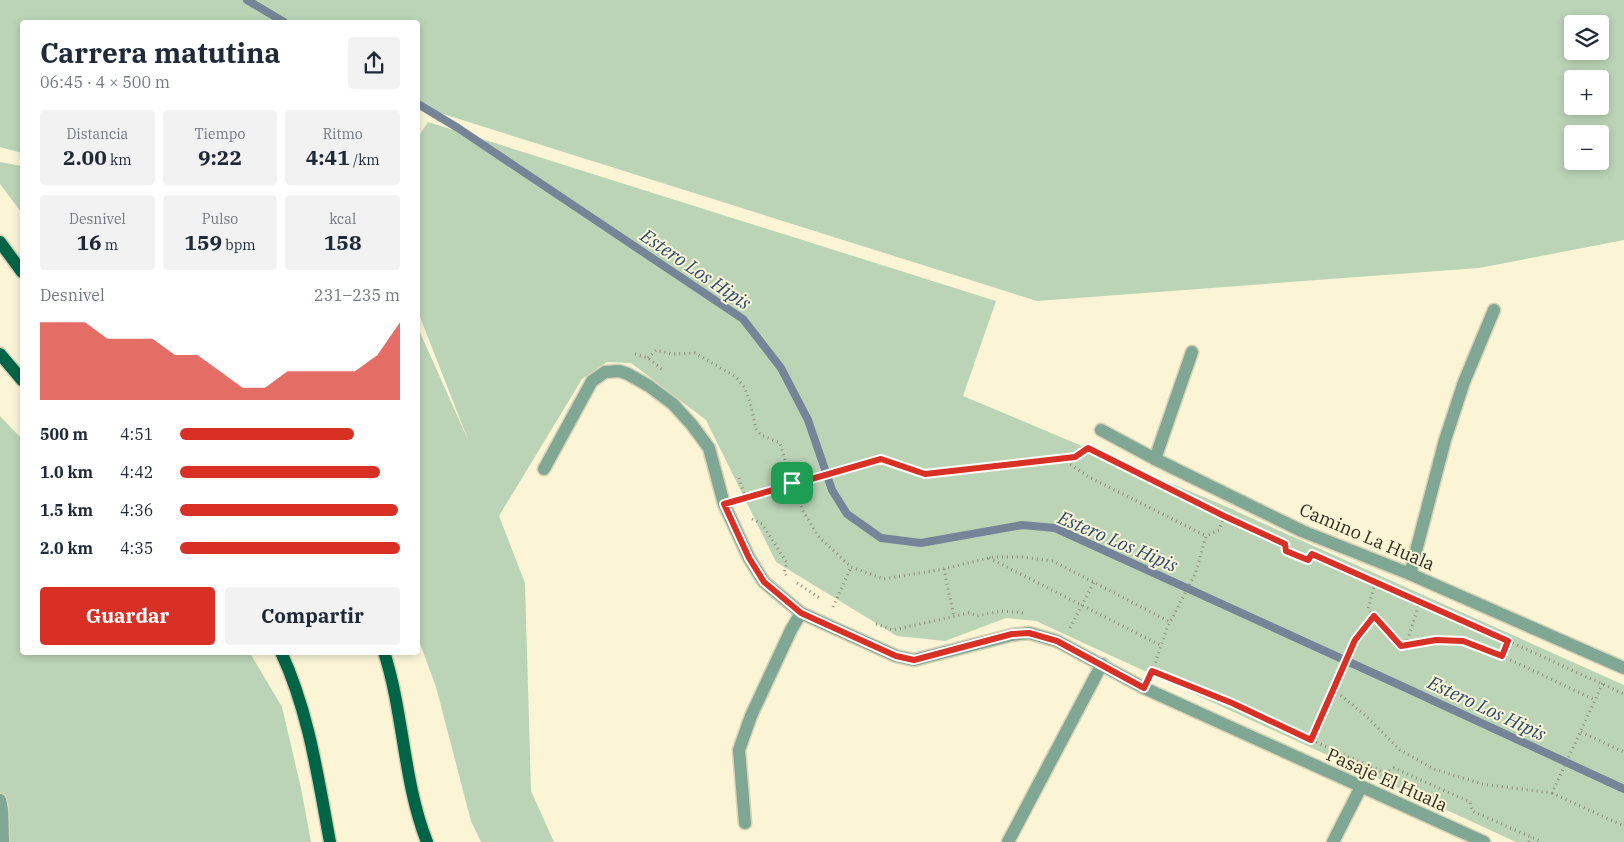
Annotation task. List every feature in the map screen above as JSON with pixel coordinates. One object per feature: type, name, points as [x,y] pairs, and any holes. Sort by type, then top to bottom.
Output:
[{"type":"main road","points":[[0,242],[20,269]]},
{"type":"main road","points":[[0,354],[20,378]]},
{"type":"main road","points":[[283,655],[295,684],[305,720],[330,842]]},
{"type":"main road","points":[[385,655],[398,708],[414,803],[427,842]]},
{"type":"street","points":[[1410,574],[1444,440],[1464,382],[1494,310]]},
{"type":"street","points":[[1155,459],[1192,352]]},
{"type":"street","name":"Pasaje El Huala","points":[[544,469],[592,381],[605,372],[619,371],[649,386],[673,404],[692,425],[709,448],[724,504],[749,558],[764,582],[801,613],[896,656],[914,660],[1012,634],[1029,633],[1057,641],[1144,688],[1484,842]]},
{"type":"street","name":"Camino La Huala","points":[[1101,430],[1155,459],[1302,531],[1410,574],[1624,668]]},
{"type":"street","points":[[746,823],[739,750],[755,707],[791,630],[801,613]]},
{"type":"street","points":[[1008,842],[1102,664]]},
{"type":"street","points":[[1333,842],[1361,787]]},
{"type":"street","points":[[0,800],[3,842]]},
{"type":"path","points":[[648,358],[656,350],[672,354],[695,353],[736,377],[744,387],[750,402],[756,429],[761,434],[780,443],[803,511],[818,536],[851,567],[884,579],[944,569],[989,558],[1022,557],[1053,561],[1170,622]]},
{"type":"path","points":[[724,504],[881,459],[925,474],[1075,457],[1088,448],[1101,453]]},
{"type":"path","points":[[1062,459],[1089,477],[1206,536]]},
{"type":"path","points":[[1215,512],[1233,520]]},
{"type":"path","points":[[1144,688],[1170,622],[1196,572],[1206,536],[1219,530],[1224,516]]},
{"type":"path","points":[[1276,540],[1285,544],[1286,551],[1308,560],[1312,554],[1321,558]]},
{"type":"path","points":[[989,558],[1160,645]]},
{"type":"path","points":[[841,611],[832,608],[851,567]]},
{"type":"path","points":[[875,624],[892,630],[954,617],[944,569]]},
{"type":"path","points":[[1357,575],[1624,694]]},
{"type":"path","points":[[1078,633],[1070,629],[1094,582]]},
{"type":"path","points":[[1406,645],[1419,602],[1428,582]]},
{"type":"path","points":[[1375,583],[1368,609],[1401,646],[1436,640],[1463,641],[1502,656],[1595,700]]},
{"type":"path","points":[[1301,760],[1355,640],[1374,616]]},
{"type":"path","points":[[1502,656],[1508,641]]},
{"type":"path","points":[[1552,793],[1612,662]]},
{"type":"path","points":[[1144,667],[1161,675]]},
{"type":"path","points":[[1197,689],[1385,773],[1394,768],[1470,802],[1472,811],[1542,842]]},
{"type":"path","points":[[1333,689],[1365,715],[1400,750],[1434,769],[1482,784],[1552,793],[1624,826]]},
{"type":"path","points":[[1581,732],[1624,752]]},
{"type":"path","points":[[1529,842],[1531,837]]},
{"type":"green space","points":[[0,0],[1624,0],[1624,240],[1479,268],[1037,301],[424,108],[420,109],[420,20],[20,20],[20,152],[0,147]]},
{"type":"green space","points":[[428,122],[996,301],[963,396],[1220,504],[1624,685],[1624,842],[1516,842],[1036,621],[1006,618],[945,641],[897,636],[776,562],[706,420],[631,363],[607,362],[582,379],[499,516],[525,583],[531,791],[554,842],[481,842],[471,821],[436,687],[420,643],[420,332],[469,442],[420,317],[420,134]]},
{"type":"green space","points":[[0,162],[20,166],[20,210],[0,184]]},
{"type":"green space","points":[[0,416],[20,437],[20,655],[251,655],[282,707],[301,788],[311,842],[0,842]]},
{"type":"waterway","name":"Estero Los Hipis","points":[[247,0],[281,20]]},
{"type":"waterway","name":"Estero Los Hipis","points":[[420,105],[458,128],[743,319],[781,368],[808,420],[832,490],[847,514],[881,538],[921,543],[1022,525],[1055,528],[1624,789]]},
{"type":"route","points":[[1088,448],[1224,516],[1285,544],[1286,551],[1308,560],[1312,554],[1508,641],[1502,656],[1463,641],[1436,640],[1401,646],[1374,616],[1355,640],[1311,740],[1232,703],[1152,671],[1144,688],[1057,641],[1029,633],[1012,634],[932,657],[914,660],[896,656],[801,613],[764,582],[734,529],[724,504],[792,483],[881,459],[925,474],[1020,465],[1075,457],[1088,448]]}]
